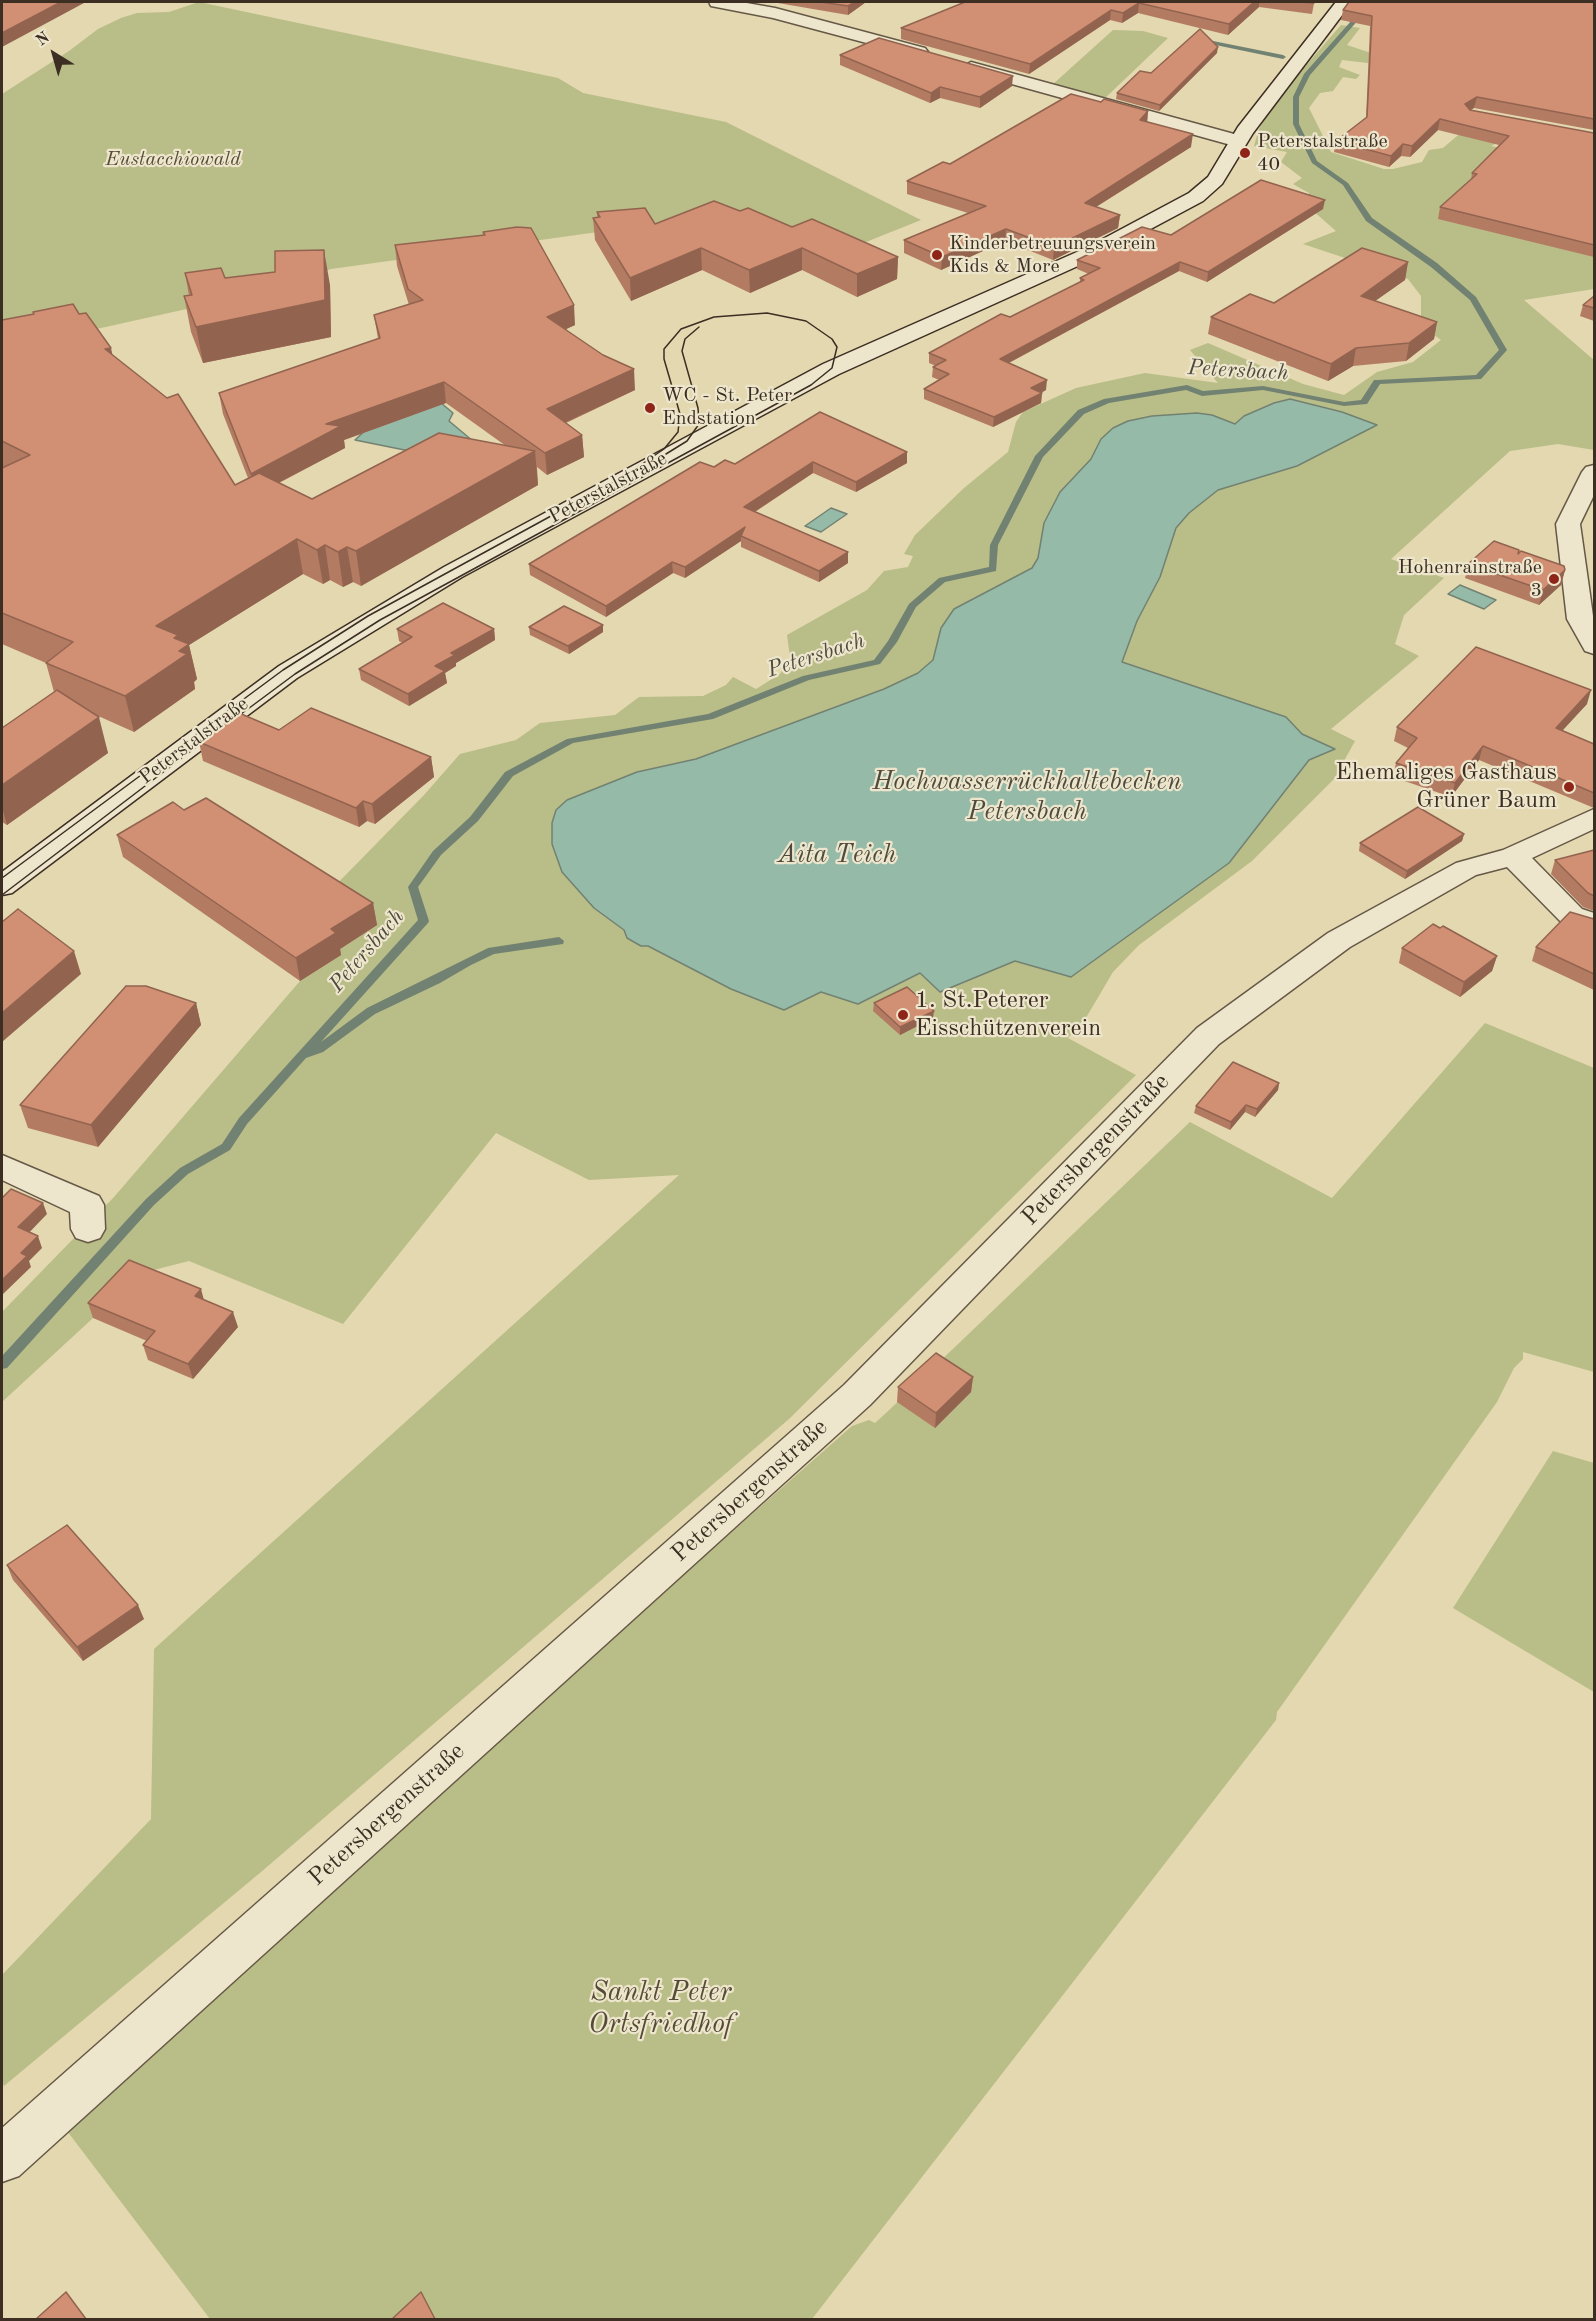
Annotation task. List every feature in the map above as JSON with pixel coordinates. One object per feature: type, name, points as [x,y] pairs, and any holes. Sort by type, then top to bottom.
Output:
[{"type":"street","points":[[717,2],[775,13],[935,56]]},
{"type":"street","name":"Peterstalstraße","points":[[2,886],[255,696],[373,618],[453,572],[831,369],[1139,229],[1196,197],[1215,180],[1238,141],[1344,2]]},
{"type":"street","points":[[957,63],[1238,141]]},
{"type":"street","points":[[1594,472],[1568,524],[1580,619],[1594,646]]},
{"type":"street","name":"Petersbergenstraße","points":[[2,2159],[857,1395],[1208,1036],[1339,940],[1466,869],[1513,856],[1594,818]]},
{"type":"street","points":[[1513,856],[1572,916],[1594,923]]},
{"type":"street","points":[[2,1167],[87,1205],[88,1229]]},
{"type":"green space","name":"Eustacchiowald","points":[[199,2],[558,78],[583,93],[726,122],[921,220],[861,244],[699,218],[331,269],[236,298],[2,350],[2,94],[69,51],[98,29],[121,18],[137,13],[169,12]]},
{"type":"green space","points":[[1341,25],[1360,28],[1347,45],[1395,61],[1385,65],[1342,60],[1339,67],[1360,75],[1356,79],[1343,77],[1333,91],[1320,93],[1309,108],[1331,152],[1384,169],[1393,169],[1422,162],[1429,150],[1443,148],[1478,118],[1512,135],[1491,146],[1562,161],[1594,153],[1594,289],[1524,300],[1594,360],[1594,450],[1558,444],[1510,451],[1391,559],[1444,578],[1404,615],[1395,644],[1419,656],[1331,729],[1355,741],[1334,779],[1252,861],[1139,945],[1113,972],[1087,1016],[1068,1038],[1136,1075],[789,1419],[261,1872],[4,2086],[2,2081],[2,1975],[151,1819],[154,1649],[679,1175],[589,1180],[496,1133],[343,1324],[189,1261],[134,1275],[93,1318],[2,1402],[2,1312],[114,1197],[300,981],[340,955],[328,893],[424,795],[460,754],[516,740],[540,723],[615,715],[639,697],[703,696],[726,685],[733,677],[756,689],[780,674],[790,657],[787,635],[867,590],[884,571],[908,567],[913,556],[904,554],[915,535],[964,488],[1008,452],[1016,422],[1023,412],[1076,388],[1145,373],[1218,383],[1190,350],[1208,343],[1303,384],[1344,395],[1377,372],[1413,362],[1441,340],[1421,325],[1421,296],[1408,279],[1303,244],[1336,231],[1312,210],[1308,200],[1309,193],[1293,184],[1302,178],[1281,162],[1287,152],[1254,146],[1259,129],[1276,100]]},
{"type":"green space","points":[[1113,30],[1143,31],[1168,38],[1103,100],[1052,85]]},
{"type":"green space","name":"Sankt Peter Ortsfriedhof","points":[[1485,1023],[1594,1068],[1594,1372],[1523,1352],[1523,1359],[1514,1368],[1497,1402],[1277,1712],[1276,1720],[812,2319],[210,2319],[61,2123],[852,1426],[869,1420],[875,1423],[1190,1122],[1332,1198]]},
{"type":"green space","points":[[1553,1451],[1594,1463],[1594,1692],[1453,1608]]},
{"type":"water","points":[[428,392],[453,413],[449,421],[492,457],[479,465],[355,440],[374,422]]},
{"type":"water","name":"Hochwasserrückhaltebecken Petersbach","points":[[1290,399],[1342,412],[1377,425],[1297,466],[1218,490],[1189,513],[1176,528],[1160,577],[1137,621],[1122,662],[1286,717],[1302,734],[1335,749],[1309,760],[1229,863],[1071,977],[1015,961],[940,992],[920,973],[858,1004],[821,992],[784,1010],[731,989],[648,946],[641,946],[627,938],[624,930],[594,908],[562,872],[552,844],[552,823],[556,810],[567,800],[637,772],[696,759],[884,689],[918,673],[933,660],[941,628],[954,609],[1032,568],[1038,558],[1044,523],[1060,492],[1091,459],[1101,439],[1113,428],[1128,421],[1152,416],[1197,413],[1212,415],[1235,424],[1244,416]]},
{"type":"water","points":[[831,508],[847,514],[821,532],[805,526]]},
{"type":"water","points":[[1460,585],[1496,600],[1484,609],[1448,594]]},
{"type":"building","points":[[2,2],[61,2],[2,33]]},
{"type":"building","points":[[821,2],[855,2],[848,6]]},
{"type":"building","points":[[965,2],[1254,2],[1229,24],[1139,3],[1123,13],[1111,10],[1030,64],[901,28]]},
{"type":"building","points":[[1349,2],[1594,2],[1594,119],[1477,97],[1465,104],[1470,110],[1594,133],[1594,245],[1440,207],[1477,174],[1472,173],[1509,136],[1440,119],[1412,146],[1403,144],[1391,156],[1336,141],[1367,117],[1372,16],[1343,10]]},
{"type":"building","points":[[1200,29],[1218,47],[1160,105],[1117,93],[1140,71],[1151,73]]},
{"type":"building","points":[[879,38],[1013,76],[980,97],[940,87],[931,93],[840,55]]},
{"type":"building","points":[[1071,94],[1101,102],[1104,99],[1148,111],[1140,120],[1193,134],[1085,203],[1120,215],[1054,247],[1006,229],[942,257],[904,240],[986,206],[907,181],[943,162],[950,164]]},
{"type":"building","points":[[1261,180],[1325,200],[1208,272],[1180,262],[1000,359],[1047,380],[1031,388],[1042,393],[994,417],[924,389],[949,374],[933,367],[946,360],[929,353],[1001,314],[1010,317],[1084,280],[1080,278],[1100,268],[1077,260],[1142,227],[1171,235]]},
{"type":"building","points":[[714,201],[740,211],[748,208],[792,227],[812,219],[898,257],[857,274],[802,248],[749,270],[701,248],[630,278],[593,218],[600,217],[597,212],[645,208],[655,224]]},
{"type":"building","points":[[517,227],[531,228],[574,305],[547,317],[603,355],[634,369],[547,409],[582,435],[545,453],[444,382],[326,424],[341,426],[251,474],[219,393],[380,338],[374,315],[423,300],[408,289],[395,245],[485,235],[483,232]]},
{"type":"building","points":[[1362,248],[1408,262],[1361,296],[1437,322],[1409,343],[1356,348],[1331,364],[1211,317],[1250,294],[1274,303]]},
{"type":"building","points":[[324,250],[325,300],[196,327],[184,296],[192,295],[185,273],[221,268],[225,278],[275,272],[275,251]]},
{"type":"building","points":[[1594,296],[1594,308],[1583,305]]},
{"type":"building","points":[[73,304],[79,314],[86,313],[111,348],[105,349],[167,398],[178,394],[235,485],[259,473],[312,499],[439,433],[535,451],[356,551],[347,547],[338,552],[325,545],[317,550],[297,539],[156,626],[178,635],[174,638],[189,644],[179,651],[187,654],[125,696],[46,663],[73,642],[2,613],[2,468],[30,455],[2,441],[2,320]]},
{"type":"building","points":[[820,412],[907,452],[856,482],[813,462],[744,507],[848,552],[819,571],[741,536],[745,527],[685,567],[672,562],[606,606],[529,564],[700,462],[714,467],[725,460],[735,464]]},
{"type":"building","points":[[1494,541],[1519,550],[1518,554],[1521,551],[1564,566],[1565,570],[1543,590],[1468,564]]},
{"type":"building","points":[[443,603],[494,629],[451,653],[455,655],[435,666],[445,671],[408,694],[359,669],[412,637],[397,629]]},
{"type":"building","points":[[564,606],[603,625],[568,646],[529,627]]},
{"type":"building","points":[[1476,647],[1591,690],[1556,728],[1594,744],[1594,793],[1483,746],[1455,783],[1396,763],[1417,738],[1397,727]]},
{"type":"building","points":[[57,690],[99,717],[2,785],[2,728]]},
{"type":"building","points":[[311,708],[431,757],[372,804],[363,801],[356,808],[199,742],[239,713],[279,730]]},
{"type":"building","points":[[206,798],[373,903],[331,929],[336,933],[296,958],[117,835],[173,802],[184,810]]},
{"type":"building","points":[[1418,807],[1464,834],[1407,871],[1360,843]]},
{"type":"building","points":[[1594,850],[1594,896],[1588,893],[1555,860]]},
{"type":"building","points":[[18,909],[74,951],[2,1013],[2,922]]},
{"type":"building","points":[[1570,912],[1594,919],[1594,974],[1536,947]]},
{"type":"building","points":[[1433,924],[1440,928],[1443,926],[1497,956],[1464,982],[1402,948]]},
{"type":"building","points":[[126,986],[146,986],[196,1003],[91,1125],[20,1105]]},
{"type":"building","name":"1. St.Peterer Eisschützenverein","points":[[907,987],[934,1011],[900,1027],[874,1003]]},
{"type":"building","points":[[1233,1062],[1279,1083],[1257,1109],[1246,1105],[1231,1122],[1196,1106]]},
{"type":"building","points":[[11,1189],[43,1203],[18,1227],[38,1236],[21,1253],[27,1256],[2,1280],[2,1198]]},
{"type":"building","points":[[129,1260],[201,1289],[195,1296],[233,1312],[188,1364],[143,1345],[155,1331],[88,1303]]},
{"type":"building","points":[[936,1353],[973,1377],[936,1413],[898,1387]]},
{"type":"building","points":[[67,1525],[138,1605],[77,1647],[7,1565]]},
{"type":"building","points":[[66,2292],[86,2319],[36,2319]]},
{"type":"building","points":[[421,2292],[435,2319],[392,2319]]},
{"type":"waterway","name":"Petersbach","points":[[2,1364],[150,1202],[184,1171],[226,1147],[243,1121],[424,921],[413,887],[437,853],[474,819],[509,774],[570,741],[710,717],[806,678],[877,662],[892,642],[912,606],[942,580],[993,569],[994,545],[1039,456],[1081,412],[1107,401],[1187,387],[1202,394],[1263,388],[1344,404],[1364,402],[1377,382],[1478,377],[1503,350],[1473,299],[1434,265],[1369,219],[1346,184],[1314,162],[1296,124],[1296,97],[1307,74],[1371,2]]},
{"type":"waterway","points":[[1203,41],[1283,57]]},
{"type":"waterway","points":[[304,1055],[319,1049],[371,1011],[436,980],[467,962],[492,951],[559,941]]},
{"type":"tram line","points":[[2,878],[283,670],[368,616],[626,475],[664,449],[678,432],[680,414],[664,359],[664,349],[681,329],[714,317],[767,313],[806,321],[832,339],[837,347],[832,368],[811,385],[380,620],[295,674],[229,723]]},
{"type":"tram line","points":[[666,454],[687,441],[699,424],[698,408],[682,351],[685,339],[699,327]]},
{"type":"tram line","points":[[2,895],[212,735]]},
{"type":"place","name":"Peterstalstraße 40","points":[[1245,153]]},
{"type":"place","name":"Kinderbetreuungsverein Kids & More","points":[[937,255]]},
{"type":"place","name":"WC - St. Peter Endstation","points":[[650,408]]},
{"type":"place","name":"Hohenrainstraße 3","points":[[1554,579]]},
{"type":"place","name":"Ehemaliges Gasthaus Grüner Baum","points":[[1569,787]]},
{"type":"place","name":"1. St.Peterer Eisschützenverein","points":[[903,1015]]},
{"type":"water label","name":"Aita Teich","points":[[837,855]]}]
